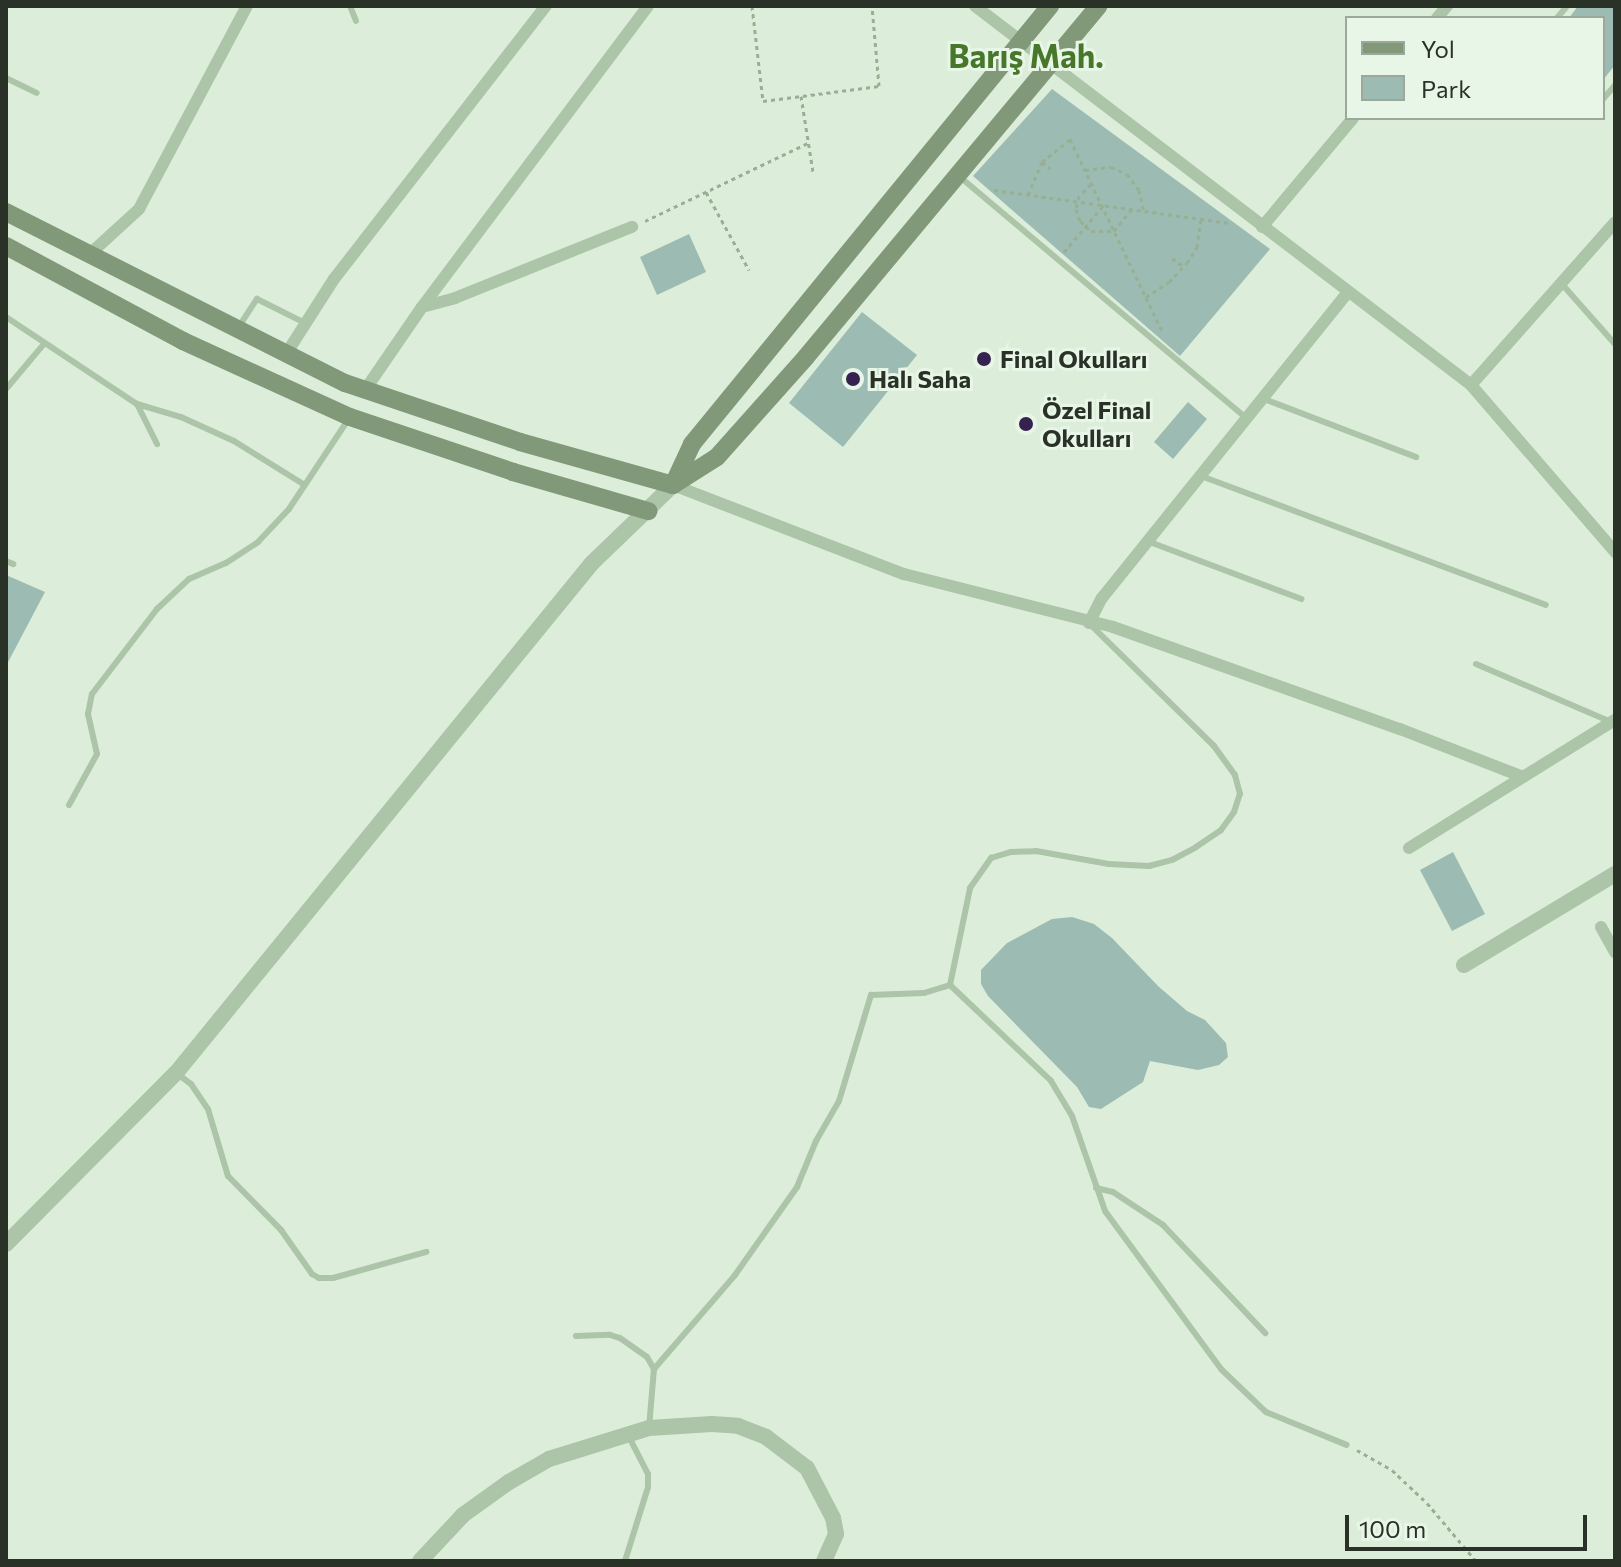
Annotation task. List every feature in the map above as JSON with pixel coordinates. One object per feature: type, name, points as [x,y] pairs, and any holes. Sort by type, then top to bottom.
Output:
[{"type":"main road","points":[[673,485],[692,444],[1050,6]]},
{"type":"main road","points":[[6,212],[286,354],[365,390],[520,442],[673,485],[717,457],[806,357],[1098,6]]},
{"type":"main road","points":[[6,246],[183,341],[350,417],[498,467],[648,511]]},
{"type":"street","points":[[91,253],[139,209],[247,6]]},
{"type":"street","points":[[286,354],[390,204],[546,6]]},
{"type":"street","points":[[365,390],[422,307],[648,6]]},
{"type":"street","points":[[975,6],[1471,385],[1615,552]]},
{"type":"street","points":[[1262,227],[1351,120]]},
{"type":"street","points":[[1471,385],[1615,222]]},
{"type":"street","points":[[422,307],[455,298],[632,227]]},
{"type":"street","points":[[1089,623],[1102,598],[1348,292]]},
{"type":"street","points":[[6,1244],[176,1073],[592,563],[673,485],[904,574],[1113,627],[1236,669],[1523,777]]},
{"type":"street","points":[[1409,848],[1613,721]]},
{"type":"street","points":[[1464,965],[1615,874]]},
{"type":"street","points":[[1601,927],[1615,952]]},
{"type":"street","points":[[420,1561],[463,1515],[509,1482],[549,1459],[649,1428],[682,1424],[738,1426],[790,1452],[807,1468],[833,1518],[836,1534],[824,1561]]},
{"type":"lane","points":[[350,6],[356,21]]},
{"type":"lane","points":[[6,78],[37,93]]},
{"type":"lane","points":[[956,174],[1245,417]]},
{"type":"lane","points":[[1561,283],[1615,344]]},
{"type":"lane","points":[[238,329],[257,299],[305,323]]},
{"type":"lane","points":[[6,317],[43,345],[137,404],[181,417],[234,441],[303,484]]},
{"type":"lane","points":[[6,389],[43,345]]},
{"type":"lane","points":[[1260,398],[1416,457]]},
{"type":"lane","points":[[137,404],[157,444]]},
{"type":"lane","points":[[69,805],[97,754],[88,714],[92,694],[157,609],[189,579],[226,563],[258,542],[289,509],[350,417]]},
{"type":"lane","points":[[1200,476],[1546,605]]},
{"type":"lane","points":[[1147,541],[1301,599]]},
{"type":"lane","points":[[950,985],[970,888],[991,858],[1036,851],[1109,864],[1149,866],[1172,860],[1196,847],[1221,830],[1234,812],[1240,794],[1235,775],[1214,746],[1089,623]]},
{"type":"lane","points":[[1476,664],[1613,721]]},
{"type":"lane","points":[[950,985],[1051,1081],[1072,1116],[1105,1211],[1244,1393],[1266,1412],[1347,1445]]},
{"type":"lane","points":[[654,1369],[735,1275],[797,1187],[816,1141],[839,1101],[871,995],[924,993],[950,985]]},
{"type":"lane","points":[[176,1073],[191,1084],[208,1109],[228,1176],[281,1230],[312,1274],[319,1278],[333,1278],[426,1252]]},
{"type":"lane","points":[[1096,1188],[1113,1192],[1163,1225],[1265,1333]]},
{"type":"lane","points":[[576,1336],[610,1335],[620,1338],[647,1357],[654,1369],[649,1428]]},
{"type":"lane","points":[[625,1561],[648,1487],[648,1474],[628,1435]]},
{"type":"path","points":[[752,6],[763,101],[879,86],[872,6]]},
{"type":"path","points":[[801,96],[813,172]]},
{"type":"path","points":[[1028,195],[1042,162],[1070,139],[1173,357]]},
{"type":"path","points":[[632,227],[808,143]]},
{"type":"path","points":[[1042,162],[1051,169]]},
{"type":"path","points":[[1085,170],[1111,167],[1127,174],[1139,190],[1144,212]]},
{"type":"path","points":[[1092,183],[1077,202],[1077,214],[1085,227],[1098,232],[1114,231],[1131,210]]},
{"type":"path","points":[[971,187],[1228,223]]},
{"type":"path","points":[[706,192],[749,270]]},
{"type":"path","points":[[1058,259],[1103,206]]},
{"type":"path","points":[[1146,297],[1157,292],[1184,267],[1197,247],[1201,220]]},
{"type":"path","points":[[1172,258],[1184,267]]},
{"type":"path","points":[[1347,1445],[1392,1470],[1427,1503],[1476,1561]]},
{"type":"green space","points":[[1578,6],[1615,6],[1615,65],[1605,78],[1605,16],[1570,16]]},
{"type":"green space","points":[[1052,89],[1270,249],[1180,356],[973,176]]},
{"type":"green space","points":[[689,234],[706,272],[657,295],[640,257]]},
{"type":"green space","name":"Halı Saha","points":[[862,312],[917,355],[843,447],[789,403]]},
{"type":"green space","points":[[1188,402],[1207,419],[1173,459],[1154,442]]},
{"type":"green space","points":[[6,575],[45,592],[6,666]]},
{"type":"green space","points":[[1453,852],[1485,914],[1452,931],[1420,870]]},
{"type":"green space","points":[[1072,917],[1094,924],[1112,938],[1158,986],[1187,1011],[1205,1020],[1226,1043],[1228,1057],[1219,1065],[1198,1070],[1150,1061],[1143,1082],[1101,1109],[1089,1107],[1077,1087],[988,996],[981,984],[981,970],[1007,943],[1052,919]]},
{"type":"place","name":"Final Okulları","points":[[984,359]]},
{"type":"place","name":"Halı Saha","points":[[853,379]]},
{"type":"place","name":"Özel Final Okulları","points":[[1026,424]]},
{"type":"district","name":"Barış Mah.","points":[[1026,55]]}]
